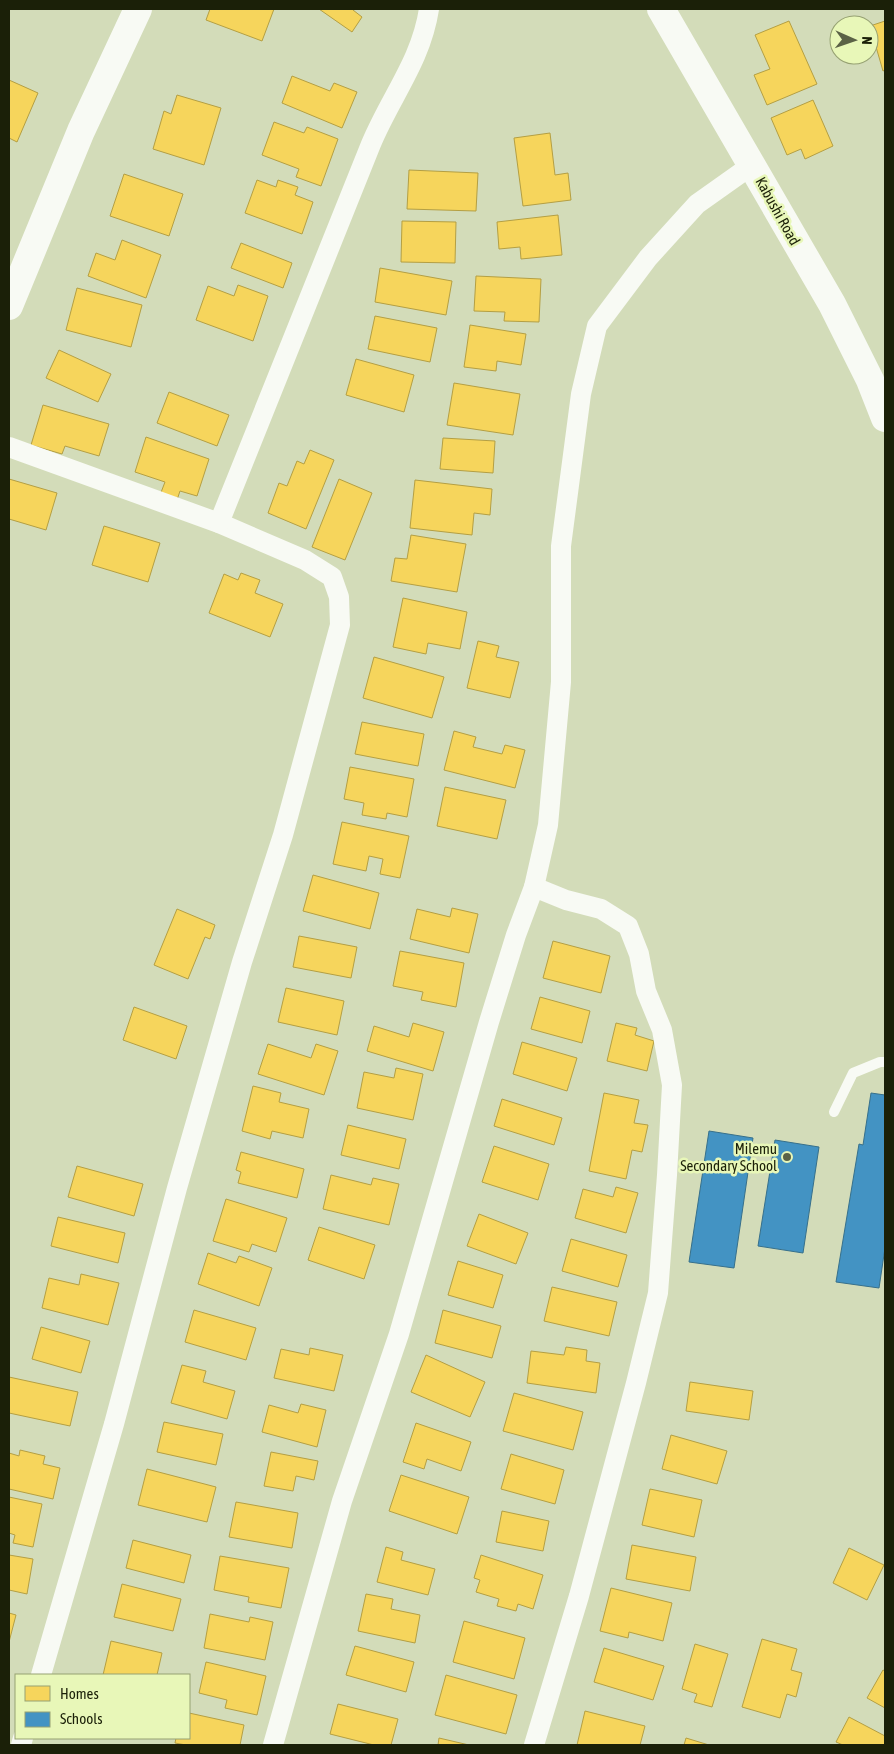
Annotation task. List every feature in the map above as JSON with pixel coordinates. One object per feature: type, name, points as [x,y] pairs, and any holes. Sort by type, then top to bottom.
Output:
[{"type":"main road","points":[[9,306],[81,131],[138,9]]},
{"type":"main road","name":"Kabushi Road","points":[[661,9],[832,304],[870,380],[885,418]]},
{"type":"street","points":[[219,523],[373,140],[412,66],[426,30],[429,9]]},
{"type":"street","points":[[272,1745],[342,1501],[399,1334],[489,1022],[516,935],[534,887],[548,826],[561,682],[562,546],[581,394],[597,326],[648,258],[697,204],[752,165]]},
{"type":"street","points":[[9,447],[219,523],[305,560],[332,578],[339,597],[340,625],[283,835],[242,962],[176,1188],[114,1424],[41,1674]]},
{"type":"street","points":[[534,887],[566,900],[601,909],[628,926],[639,954],[646,991],[662,1030],[672,1085],[658,1293],[580,1596],[534,1745]]},
{"type":"lane","points":[[834,1112],[853,1072],[885,1062]]},
{"type":"building: Homes","points":[[210,9],[274,9],[262,41],[206,20]]},
{"type":"building: Homes","points":[[319,9],[354,9],[362,17],[352,32]]},
{"type":"building: Homes","points":[[789,21],[817,84],[767,105],[754,75],[770,69],[755,35]]},
{"type":"building: Homes","points":[[885,21],[885,70],[883,71],[879,57],[879,23]]},
{"type":"building: Homes","points":[[292,76],[330,91],[334,83],[357,92],[342,128],[282,103]]},
{"type":"building: Homes","points":[[9,80],[38,93],[17,142],[9,138]]},
{"type":"building: Homes","points":[[177,95],[221,108],[204,165],[153,149],[164,111],[171,114]]},
{"type":"building: Homes","points":[[813,100],[833,146],[805,159],[801,149],[787,155],[771,118]]},
{"type":"building: Homes","points":[[274,122],[304,133],[307,127],[338,139],[321,186],[296,177],[299,169],[262,155]]},
{"type":"building: Homes","points":[[550,133],[555,175],[568,173],[571,200],[523,206],[514,138]]},
{"type":"building: Homes","points":[[409,170],[478,173],[476,211],[407,209]]},
{"type":"building: Homes","points":[[124,174],[183,194],[169,236],[110,216]]},
{"type":"building: Homes","points":[[257,180],[276,187],[278,180],[298,187],[295,195],[313,202],[302,234],[245,213]]},
{"type":"building: Homes","points":[[558,215],[562,255],[521,259],[520,247],[499,249],[497,222]]},
{"type":"building: Homes","points":[[402,221],[456,222],[455,263],[401,262]]},
{"type":"building: Homes","points":[[122,240],[161,255],[146,298],[88,276],[96,253],[115,260]]},
{"type":"building: Homes","points":[[241,243],[292,263],[283,288],[231,268]]},
{"type":"building: Homes","points":[[380,268],[452,281],[446,315],[375,302]]},
{"type":"building: Homes","points":[[476,276],[541,279],[539,322],[504,321],[505,312],[474,311]]},
{"type":"building: Homes","points":[[238,285],[268,296],[253,341],[196,320],[208,286],[234,296]]},
{"type":"building: Homes","points":[[77,288],[142,305],[131,347],[66,330]]},
{"type":"building: Homes","points":[[375,316],[437,328],[430,362],[368,349]]},
{"type":"building: Homes","points":[[470,325],[526,334],[521,365],[497,361],[496,371],[464,367]]},
{"type":"building: Homes","points":[[59,350],[111,374],[98,402],[46,378]]},
{"type":"building: Homes","points":[[356,359],[414,375],[404,412],[346,395]]},
{"type":"building: Homes","points":[[454,383],[520,394],[513,435],[447,425]]},
{"type":"building: Homes","points":[[169,392],[229,415],[217,446],[157,423]]},
{"type":"building: Homes","points":[[43,405],[109,424],[99,456],[65,446],[62,454],[31,445]]},
{"type":"building: Homes","points":[[146,437],[209,459],[197,496],[180,491],[177,500],[160,495],[165,482],[135,472]]},
{"type":"building: Homes","points":[[443,438],[495,441],[493,473],[440,469]]},
{"type":"building: Homes","points":[[310,450],[334,460],[306,529],[268,513],[279,483],[287,486],[297,461],[304,464]]},
{"type":"building: Homes","points":[[9,479],[57,493],[46,530],[9,519]]},
{"type":"building: Homes","points":[[339,479],[372,493],[345,560],[312,547]]},
{"type":"building: Homes","points":[[415,480],[492,489],[490,515],[474,513],[472,535],[410,528]]},
{"type":"building: Homes","points":[[104,526],[160,543],[148,582],[92,565]]},
{"type":"building: Homes","points":[[411,535],[466,544],[457,592],[391,581],[395,558],[407,559]]},
{"type":"building: Homes","points":[[241,573],[260,580],[255,593],[283,604],[270,637],[209,613],[224,574],[238,580]]},
{"type":"building: Homes","points":[[403,598],[467,612],[460,649],[428,643],[426,654],[393,647]]},
{"type":"building: Homes","points":[[478,641],[499,646],[496,657],[519,662],[510,698],[467,688]]},
{"type":"building: Homes","points":[[374,657],[444,677],[432,718],[363,698]]},
{"type":"building: Homes","points":[[362,722],[424,734],[418,766],[355,754]]},
{"type":"building: Homes","points":[[454,731],[476,737],[473,747],[502,754],[505,745],[525,750],[515,788],[444,770]]},
{"type":"building: Homes","points":[[350,767],[414,779],[407,817],[387,813],[386,819],[362,815],[364,803],[344,799]]},
{"type":"building: Homes","points":[[445,787],[506,800],[497,839],[437,826]]},
{"type":"building: Homes","points":[[342,822],[409,836],[400,878],[380,874],[383,859],[369,856],[366,871],[333,864]]},
{"type":"building: Homes","points":[[313,875],[379,893],[370,929],[303,911]]},
{"type":"building: Homes","points":[[452,908],[478,914],[469,953],[410,939],[417,909],[450,917]]},
{"type":"building: Homes","points":[[177,909],[215,925],[210,939],[205,937],[188,979],[154,965]]},
{"type":"building: Homes","points":[[299,936],[357,947],[351,978],[293,967]]},
{"type":"building: Homes","points":[[553,941],[610,956],[601,993],[543,978]]},
{"type":"building: Homes","points":[[400,951],[464,963],[456,1007],[421,1000],[423,992],[393,986]]},
{"type":"building: Homes","points":[[286,988],[344,1001],[337,1035],[278,1022]]},
{"type":"building: Homes","points":[[540,997],[590,1011],[582,1043],[531,1029]]},
{"type":"building: Homes","points":[[134,1007],[187,1026],[176,1059],[123,1040]]},
{"type":"building: Homes","points":[[413,1023],[444,1032],[433,1071],[367,1051],[374,1026],[409,1037]]},
{"type":"building: Homes","points":[[616,1023],[637,1028],[635,1035],[654,1041],[647,1071],[607,1061]]},
{"type":"building: Homes","points":[[522,1042],[577,1058],[567,1091],[513,1074]]},
{"type":"building: Homes","points":[[268,1044],[311,1058],[316,1044],[338,1051],[324,1095],[258,1074]]},
{"type":"building: Homes","points":[[396,1068],[423,1074],[413,1120],[357,1108],[364,1072],[394,1078]]},
{"type":"building: Homes","points":[[253,1086],[281,1093],[279,1102],[309,1109],[303,1138],[272,1131],[270,1139],[242,1131]]},
{"type":"building: Homes","points":[[604,1093],[639,1100],[634,1123],[648,1125],[642,1152],[632,1150],[626,1179],[589,1171]]},
{"type":"building: Homes","points":[[502,1099],[562,1118],[554,1145],[494,1126]]},
{"type":"building: Homes","points":[[348,1125],[406,1139],[399,1169],[341,1155]]},
{"type":"building: Homes","points":[[494,1146],[549,1164],[538,1200],[482,1182]]},
{"type":"building: Homes","points":[[241,1152],[304,1169],[297,1198],[238,1183],[241,1172],[236,1170]]},
{"type":"building: Homes","points":[[77,1166],[143,1184],[134,1216],[68,1197]]},
{"type":"building: Homes","points":[[331,1175],[371,1185],[373,1178],[399,1184],[389,1225],[323,1209]]},
{"type":"building: Homes","points":[[616,1187],[638,1193],[626,1233],[575,1218],[583,1189],[613,1197]]},
{"type":"building: Homes","points":[[226,1199],[287,1218],[276,1252],[252,1244],[249,1252],[213,1241]]},
{"type":"building: Homes","points":[[479,1214],[528,1233],[516,1264],[467,1246]]},
{"type":"building: Homes","points":[[58,1217],[125,1233],[118,1263],[51,1246]]},
{"type":"building: Homes","points":[[319,1227],[375,1245],[364,1279],[308,1260]]},
{"type":"building: Homes","points":[[571,1239],[627,1255],[618,1287],[562,1271]]},
{"type":"building: Homes","points":[[208,1253],[236,1263],[239,1256],[272,1268],[259,1306],[198,1284]]},
{"type":"building: Homes","points":[[458,1261],[503,1275],[493,1308],[448,1295]]},
{"type":"building: Homes","points":[[81,1274],[119,1283],[108,1325],[42,1308],[49,1278],[79,1285]]},
{"type":"building: Homes","points":[[552,1287],[617,1302],[609,1336],[544,1321]]},
{"type":"building: Homes","points":[[194,1310],[256,1328],[246,1360],[185,1342]]},
{"type":"building: Homes","points":[[443,1310],[501,1326],[492,1358],[435,1343]]},
{"type":"building: Homes","points":[[41,1327],[90,1341],[81,1373],[32,1359]]},
{"type":"building: Homes","points":[[566,1347],[587,1350],[586,1361],[600,1363],[596,1393],[527,1383],[531,1351],[564,1355]]},
{"type":"building: Homes","points":[[310,1348],[343,1355],[334,1391],[274,1378],[281,1349],[309,1355]]},
{"type":"building: Homes","points":[[426,1355],[485,1382],[470,1417],[411,1392]]},
{"type":"building: Homes","points":[[182,1365],[206,1371],[203,1382],[235,1391],[227,1419],[171,1403]]},
{"type":"building: Homes","points":[[9,1377],[78,1392],[70,1426],[9,1413]]},
{"type":"building: Homes","points":[[690,1382],[753,1391],[749,1420],[686,1411]]},
{"type":"building: Homes","points":[[514,1393],[583,1412],[573,1450],[503,1431]]},
{"type":"building: Homes","points":[[301,1404],[326,1410],[317,1447],[262,1432],[269,1405],[298,1413]]},
{"type":"building: Homes","points":[[164,1422],[223,1434],[216,1465],[157,1452]]},
{"type":"building: Homes","points":[[416,1423],[471,1442],[461,1471],[427,1459],[424,1469],[403,1462]]},
{"type":"building: Homes","points":[[671,1435],[727,1451],[717,1484],[662,1469]]},
{"type":"building: Homes","points":[[20,1450],[45,1456],[43,1464],[60,1468],[53,1499],[9,1489],[9,1453],[19,1456]]},
{"type":"building: Homes","points":[[271,1452],[318,1461],[314,1480],[296,1476],[293,1491],[264,1486]]},
{"type":"building: Homes","points":[[511,1454],[564,1470],[555,1504],[501,1489]]},
{"type":"building: Homes","points":[[147,1469],[216,1487],[207,1522],[138,1505]]},
{"type":"building: Homes","points":[[401,1475],[469,1497],[457,1534],[389,1511]]},
{"type":"building: Homes","points":[[650,1489],[702,1500],[694,1537],[642,1525]]},
{"type":"building: Homes","points":[[9,1497],[42,1504],[33,1547],[13,1543],[15,1535],[9,1533]]},
{"type":"building: Homes","points":[[236,1502],[298,1513],[292,1548],[229,1537]]},
{"type":"building: Homes","points":[[502,1511],[549,1521],[543,1551],[496,1542]]},
{"type":"building: Homes","points":[[133,1540],[191,1555],[184,1583],[126,1568]]},
{"type":"building: Homes","points":[[632,1545],[696,1557],[690,1591],[626,1579]]},
{"type":"building: Homes","points":[[386,1547],[403,1552],[401,1560],[435,1569],[428,1595],[377,1582]]},
{"type":"building: Homes","points":[[849,1548],[884,1565],[867,1600],[833,1583]]},
{"type":"building: Homes","points":[[9,1555],[33,1559],[27,1594],[9,1590]]},
{"type":"building: Homes","points":[[481,1555],[543,1575],[533,1609],[518,1604],[516,1611],[497,1606],[499,1599],[476,1592],[480,1580],[474,1578]]},
{"type":"building: Homes","points":[[220,1556],[289,1568],[281,1608],[248,1602],[249,1597],[214,1590]]},
{"type":"building: Homes","points":[[122,1584],[181,1599],[173,1631],[114,1617]]},
{"type":"building: Homes","points":[[611,1588],[672,1603],[663,1641],[629,1632],[628,1638],[600,1631]]},
{"type":"building: Homes","points":[[366,1594],[393,1599],[391,1609],[420,1615],[415,1643],[358,1631]]},
{"type":"building: Homes","points":[[9,1613],[16,1615],[9,1642]]},
{"type":"building: Homes","points":[[210,1614],[249,1622],[250,1617],[273,1622],[265,1660],[204,1648]]},
{"type":"building: Homes","points":[[464,1621],[525,1638],[514,1679],[453,1662]]},
{"type":"building: Homes","points":[[762,1639],[797,1649],[791,1670],[802,1673],[796,1697],[787,1694],[780,1718],[742,1707]]},
{"type":"building: Homes","points":[[111,1641],[162,1653],[157,1674],[103,1674]]},
{"type":"building: Homes","points":[[695,1644],[728,1654],[712,1707],[694,1702],[697,1694],[682,1689]]},
{"type":"building: Homes","points":[[355,1646],[414,1662],[406,1692],[346,1675]]},
{"type":"building: Homes","points":[[604,1648],[664,1666],[653,1700],[594,1682]]},
{"type":"building: Homes","points":[[206,1662],[266,1676],[257,1715],[225,1708],[227,1700],[199,1693]]},
{"type":"building: Homes","points":[[883,1670],[885,1671],[885,1708],[867,1698]]},
{"type":"building: Homes","points":[[446,1675],[517,1695],[506,1734],[435,1715]]},
{"type":"building: Homes","points":[[338,1704],[398,1719],[391,1745],[374,1745],[330,1734]]},
{"type":"building: Homes","points":[[585,1711],[645,1726],[640,1745],[577,1745]]},
{"type":"building: Homes","points":[[190,1713],[244,1725],[240,1745],[186,1745],[175,1743],[176,1739],[190,1739]]},
{"type":"building: Homes","points":[[849,1717],[885,1736],[885,1745],[843,1745],[836,1742]]},
{"type":"building: Homes","points":[[439,1738],[469,1745],[438,1745]]},
{"type":"building: Homes","points":[[686,1738],[709,1745],[684,1745]]},
{"type":"building: Schools","points":[[871,1093],[885,1095],[885,1248],[879,1288],[836,1282],[859,1144],[863,1145]]},
{"type":"building: Schools","points":[[709,1131],[753,1138],[734,1268],[689,1262]]},
{"type":"building: Schools","points":[[775,1140],[819,1147],[803,1253],[758,1246]]},
{"type":"place","name":"Milemu Secondary School","points":[[787,1157]]}]
